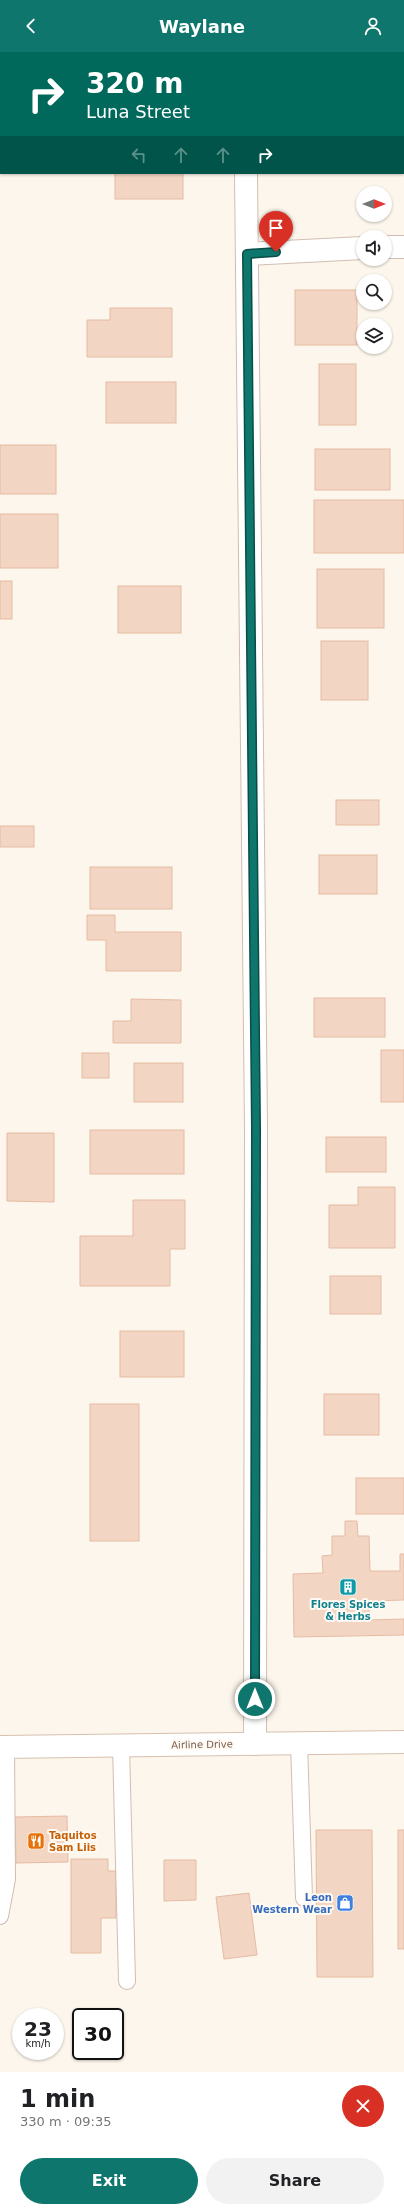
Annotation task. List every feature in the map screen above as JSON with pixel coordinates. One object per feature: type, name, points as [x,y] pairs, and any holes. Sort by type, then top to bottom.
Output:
[{"type":"street","points":[[246,174],[256,1120],[254,1744]]},
{"type":"street","points":[[392,247],[404,247]]},
{"type":"street","points":[[247,254],[356,248]]},
{"type":"street","name":"Airline Drive","points":[[3,1747],[404,1742]]},
{"type":"lane","points":[[299,1743],[304,1898]]},
{"type":"lane","points":[[121,1745],[127,1981]]},
{"type":"lane","points":[[0,1916],[7,1879],[3,1747]]},
{"type":"building","points":[[115,174],[183,174],[183,199],[115,199]]},
{"type":"building","points":[[295,290],[356,290],[356,345],[295,345]]},
{"type":"building","points":[[110,308],[172,308],[172,357],[87,357],[87,320],[110,320]]},
{"type":"building","points":[[319,364],[356,364],[356,425],[319,425]]},
{"type":"building","points":[[106,382],[176,382],[176,423],[106,423]]},
{"type":"building","points":[[0,445],[56,445],[56,494],[0,494]]},
{"type":"building","points":[[315,449],[390,449],[390,490],[315,490]]},
{"type":"building","points":[[314,500],[404,500],[404,553],[314,553]]},
{"type":"building","points":[[0,514],[58,514],[58,568],[0,568]]},
{"type":"building","points":[[317,569],[384,569],[384,628],[317,628]]},
{"type":"building","points":[[0,581],[12,581],[12,619],[0,619]]},
{"type":"building","points":[[118,586],[181,586],[181,633],[118,633]]},
{"type":"building","points":[[321,641],[368,641],[368,700],[321,700]]},
{"type":"building","points":[[336,800],[379,800],[379,825],[336,825]]},
{"type":"building","points":[[0,826],[34,826],[34,847],[0,847]]},
{"type":"building","points":[[319,855],[377,855],[377,894],[319,894]]},
{"type":"building","points":[[90,867],[172,867],[172,909],[90,909]]},
{"type":"building","points":[[87,915],[115,915],[115,932],[181,932],[181,971],[106,971],[106,940],[87,940]]},
{"type":"building","points":[[314,998],[385,998],[385,1037],[314,1037]]},
{"type":"building","points":[[131,999],[181,1000],[181,1043],[113,1043],[113,1021],[131,1021]]},
{"type":"building","points":[[381,1050],[404,1050],[404,1102],[381,1102]]},
{"type":"building","points":[[82,1053],[109,1053],[109,1078],[82,1078]]},
{"type":"building","points":[[134,1063],[183,1063],[183,1102],[134,1102]]},
{"type":"building","points":[[90,1130],[184,1130],[184,1174],[90,1174]]},
{"type":"building","points":[[7,1133],[54,1133],[54,1202],[7,1201]]},
{"type":"building","points":[[326,1137],[386,1137],[386,1172],[326,1172]]},
{"type":"building","points":[[358,1187],[395,1187],[395,1248],[329,1248],[329,1205],[358,1205]]},
{"type":"building","points":[[133,1200],[185,1200],[185,1249],[170,1249],[170,1286],[80,1286],[80,1236],[133,1236]]},
{"type":"building","points":[[330,1276],[381,1276],[381,1314],[330,1314]]},
{"type":"building","points":[[120,1331],[184,1331],[184,1377],[120,1377]]},
{"type":"building","points":[[324,1394],[379,1394],[379,1435],[324,1435]]},
{"type":"building","points":[[90,1404],[139,1404],[139,1541],[90,1541]]},
{"type":"building","points":[[356,1478],[404,1478],[404,1514],[356,1514]]},
{"type":"building","name":"Flores Spices & Herbs","points":[[345,1521],[357,1521],[358,1536],[369,1536],[370,1571],[400,1571],[400,1554],[404,1554],[404,1600],[369,1601],[369,1620],[404,1619],[404,1635],[294,1637],[293,1574],[323,1573],[322,1556],[332,1555],[332,1536],[345,1536]]},
{"type":"building","points":[[67,1816],[68,1862],[16,1863],[15,1817]]},
{"type":"building","name":"Leon Western Wear","points":[[316,1830],[372,1830],[373,1977],[317,1977]]},
{"type":"building","points":[[398,1830],[404,1830],[404,1949],[398,1949]]},
{"type":"building","points":[[71,1859],[108,1859],[108,1871],[116,1871],[116,1918],[101,1918],[101,1953],[71,1953]]},
{"type":"building","points":[[164,1860],[196,1860],[196,1900],[164,1901]]},
{"type":"building","points":[[249,1893],[257,1955],[224,1959],[216,1897]]},
{"type":"place","name":"Flores Spices & Herbs","points":[[348,1587]]},
{"type":"place","name":"Taquitos Sam Liis","points":[[36,1841]]},
{"type":"place","name":"Leon Western Wear","points":[[345,1903]]},
{"type":"route","points":[[255,1699],[256,1128],[247,254],[276,252]]}]
